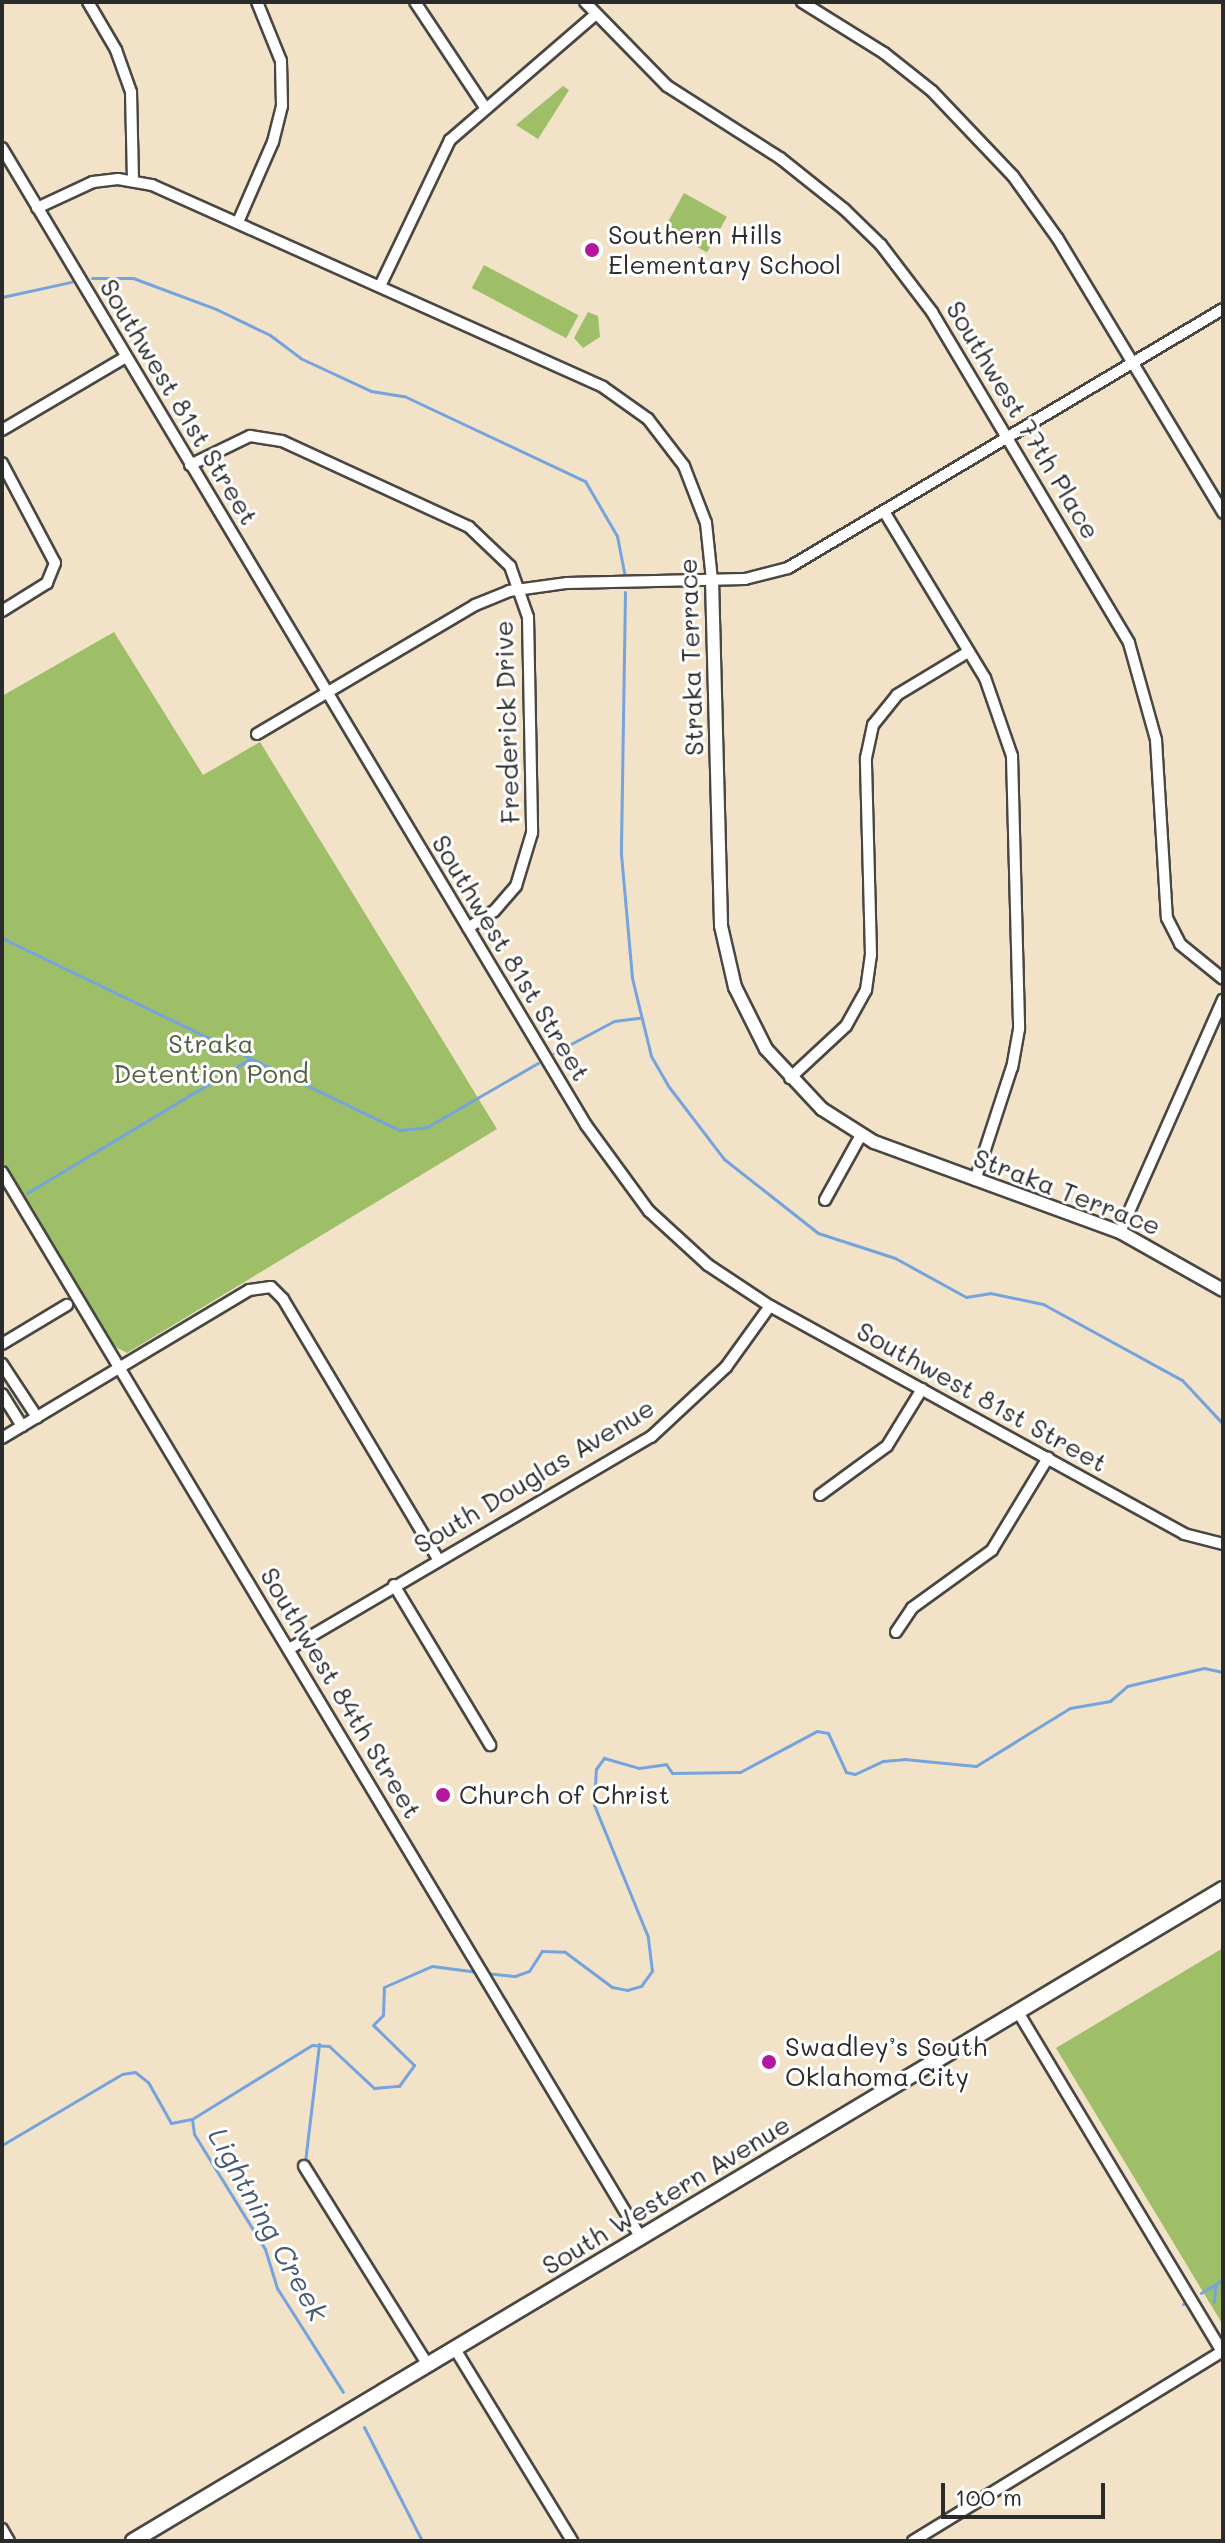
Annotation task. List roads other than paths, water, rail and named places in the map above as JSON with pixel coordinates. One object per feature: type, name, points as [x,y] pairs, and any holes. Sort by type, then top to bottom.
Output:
[{"type":"main road","name":"South Western Avenue","points":[[133,2541],[1223,1889]]},
{"type":"street","points":[[88,2],[116,50],[131,92],[133,180]]},
{"type":"street","points":[[238,222],[273,142],[282,106],[281,61],[257,2]]},
{"type":"street","points":[[415,2],[484,106]]},
{"type":"street","name":"Southwest 77th Place","points":[[585,2],[667,86],[801,173],[881,245],[932,312],[1106,598],[1136,661],[1158,756],[1167,918],[1180,944],[1223,979]]},
{"type":"street","points":[[802,2],[884,53],[986,144],[1044,217],[1223,513]]},
{"type":"street","points":[[380,286],[440,154],[484,106],[595,15]]},
{"type":"street","name":"Southwest 81st Street","points":[[2,148],[468,928],[632,1191],[688,1249],[770,1306],[1184,1534],[1223,1544]]},
{"type":"street","name":"Straka Terrace","points":[[37,208],[84,184],[133,180],[238,222],[583,377],[638,410],[667,441],[692,482],[706,523],[712,580],[723,939],[751,1024],[790,1078],[822,1109],[861,1135],[1120,1232],[1223,1290]]},
{"type":"street","points":[[257,734],[475,605],[520,589],[745,579],[788,568],[1223,309]]},
{"type":"street","points":[[2,430],[126,357]]},
{"type":"street","name":"Frederick Drive","points":[[190,465],[238,439],[259,436],[282,441],[482,535],[507,562],[520,589],[528,632],[530,849],[509,895],[468,928]]},
{"type":"street","points":[[2,463],[49,545],[54,571],[42,587],[2,611]]},
{"type":"street","points":[[885,513],[994,697],[1012,756],[1021,982],[1012,1067],[975,1180]]},
{"type":"street","points":[[790,1078],[846,1026],[866,990],[871,955],[866,758],[873,725],[897,695],[968,652]]},
{"type":"street","points":[[1120,1232],[1223,1000]]},
{"type":"street","points":[[825,1200],[861,1135]]},
{"type":"street","name":"Southwest 84th Street","points":[[2,1172],[641,2238]]},
{"type":"street","points":[[2,1438],[249,1290],[266,1286],[283,1299],[438,1559]]},
{"type":"street","points":[[2,1344],[67,1305]]},
{"type":"street","name":"South Douglas Avenue","points":[[289,1649],[660,1431],[726,1367],[770,1306]]},
{"type":"street","points":[[2,1364],[37,1417]]},
{"type":"street","points":[[820,1495],[887,1446],[922,1389]]},
{"type":"street","points":[[2,1394],[22,1426]]},
{"type":"street","points":[[896,1632],[912,1608],[992,1550],[1048,1458]]},
{"type":"street","points":[[394,1585],[490,1745]]},
{"type":"street","points":[[913,2541],[1223,2353],[1018,2012]]},
{"type":"street","points":[[304,2166],[428,2365]]},
{"type":"street","points":[[455,2349],[572,2541]]},
{"type":"street","points":[[2,2529],[9,2541]]},
{"type":"waterway","points":[[92,278],[133,278],[216,309],[270,335],[300,358],[371,391],[404,396],[585,481],[617,536],[624,573]]},
{"type":"waterway","points":[[2,297],[71,282]]},
{"type":"waterway","points":[[625,592],[621,854],[632,978],[651,1056],[669,1087],[724,1159],[818,1233],[895,1258],[966,1297],[990,1293],[1043,1304],[1182,1380],[1223,1424]]},
{"type":"waterway","points":[[2,938],[400,1130],[427,1127],[538,1063]]},
{"type":"waterway","points":[[554,1053],[614,1021],[640,1018]]},
{"type":"waterway","points":[[27,1193],[250,1059]]},
{"type":"waterway","name":"Lightning Creek","points":[[485,1973],[515,1976],[529,1971],[542,1951],[565,1952],[612,1987],[627,1990],[641,1986],[652,1971],[648,1937],[594,1805],[596,1769],[604,1758],[639,1768],[666,1764],[672,1773],[740,1772],[817,1731],[828,1733],[846,1772],[855,1774],[883,1761],[904,1759],[976,1766],[1070,1708],[1110,1701],[1127,1686],[1204,1668],[1223,1672]]},
{"type":"waterway","name":"Lightning Creek","points":[[2,2145],[122,2074],[135,2072],[148,2082],[171,2123],[192,2119],[312,2045],[329,2046],[374,2088],[399,2086],[414,2065],[373,2025],[383,2015],[384,1987],[432,1966],[478,1972]]},
{"type":"waterway","points":[[305,2162],[319,2044]]},
{"type":"waterway","name":"Lightning Creek","points":[[192,2119],[194,2134],[265,2249],[277,2288],[343,2392]]},
{"type":"waterway","points":[[1201,2293],[1223,2280]]},
{"type":"waterway","points":[[1214,2302],[1215,2286]]},
{"type":"waterway","name":"Lightning Creek","points":[[364,2427],[422,2541]]},
{"type":"place","name":"Southern Hills Elementary School","points":[[592,250]]},
{"type":"place","name":"Church of Christ","points":[[443,1795]]},
{"type":"place","name":"Swadley’s South Oklahoma City","points":[[769,2062]]},
{"type":"park label","name":"Straka Detention Pond","points":[[211,1059]]}]
